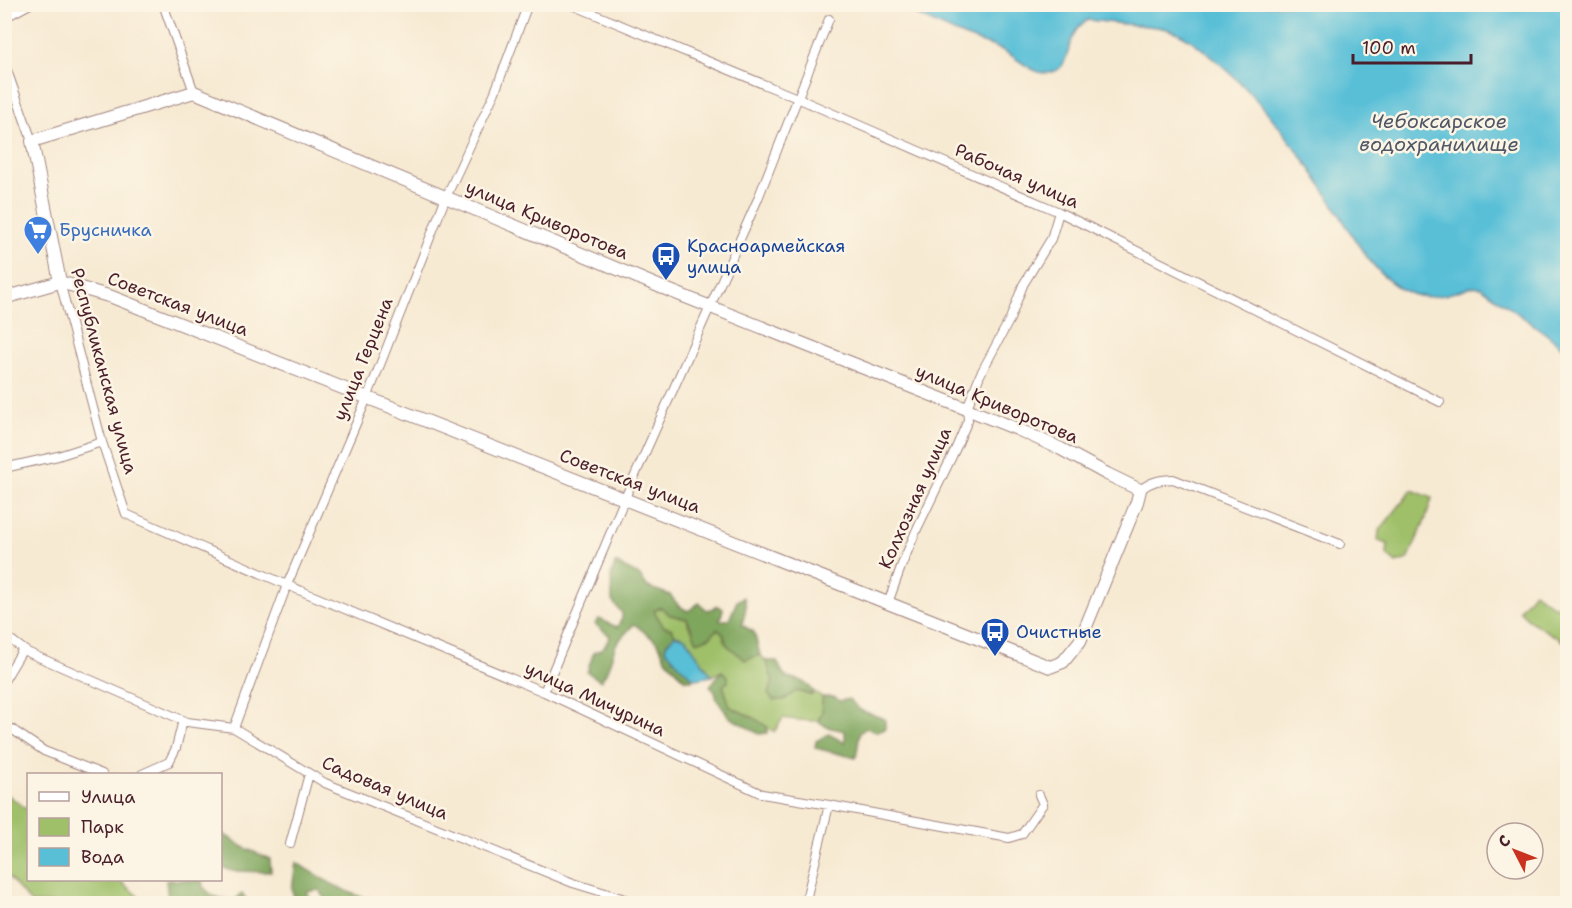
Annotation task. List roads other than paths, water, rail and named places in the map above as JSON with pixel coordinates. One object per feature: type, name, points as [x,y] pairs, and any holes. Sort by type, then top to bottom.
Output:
[{"type":"street","points":[[4,18],[30,4]]},
{"type":"street","points":[[32,141],[194,92],[163,4]]},
{"type":"street","name":"улица Герцена","points":[[234,728],[287,585],[367,398],[446,197],[495,92],[528,4]]},
{"type":"street","name":"Рабочая улица","points":[[570,4],[797,98],[1059,212],[1440,402]]},
{"type":"street","points":[[544,692],[625,498],[757,201],[829,20]]},
{"type":"street","name":"Республиканская улица","points":[[4,62],[32,141],[60,282],[102,442],[126,514]]},
{"type":"street","name":"улица Криворотова","points":[[194,92],[710,307],[1017,429],[1140,490]]},
{"type":"street","name":"Колхозная улица","points":[[888,603],[916,531],[968,420],[967,408],[980,375],[1010,319],[1023,285],[1051,239],[1059,212]]},
{"type":"street","points":[[4,298],[60,282]]},
{"type":"street","name":"Советская улица","points":[[60,282],[112,297],[1050,667],[1063,662],[1080,641],[1140,490]]},
{"type":"street","points":[[4,468],[58,456],[102,442]]},
{"type":"street","points":[[1140,490],[1148,483],[1173,479],[1340,544]]},
{"type":"street","name":"улица Мичурина","points":[[126,514],[287,585],[544,692],[762,794],[1009,838],[1022,834],[1043,804],[1039,795]]},
{"type":"street","name":"Садовая улица","points":[[4,637],[23,649],[187,722],[234,728],[325,783],[573,883],[641,903]]},
{"type":"street","points":[[4,681],[23,649]]},
{"type":"street","points":[[144,773],[169,762],[177,748],[183,720]]},
{"type":"street","points":[[4,723],[44,751],[99,773]]},
{"type":"street","points":[[290,844],[309,774]]},
{"type":"street","points":[[805,903],[829,805]]},
{"type":"water","name":"Чебоксарское водохранилище","points":[[893,5],[1567,5],[1567,351],[1481,287],[1470,287],[1443,295],[1425,297],[1407,292],[1385,277],[1367,257],[1310,168],[1264,108],[1230,72],[1183,36],[1161,28],[1088,20],[1076,30],[1062,65],[1055,71],[1043,73],[1029,68],[1000,49],[961,35]]},
{"type":"water","points":[[675,635],[685,638],[712,676],[695,679],[679,665],[665,649],[667,643]]},
{"type":"place","name":"Брусничка","points":[[38,256]]},
{"type":"place","name":"Красноармейская улица","points":[[666,282]]},
{"type":"place","name":"Очистные","points":[[995,658]]}]
